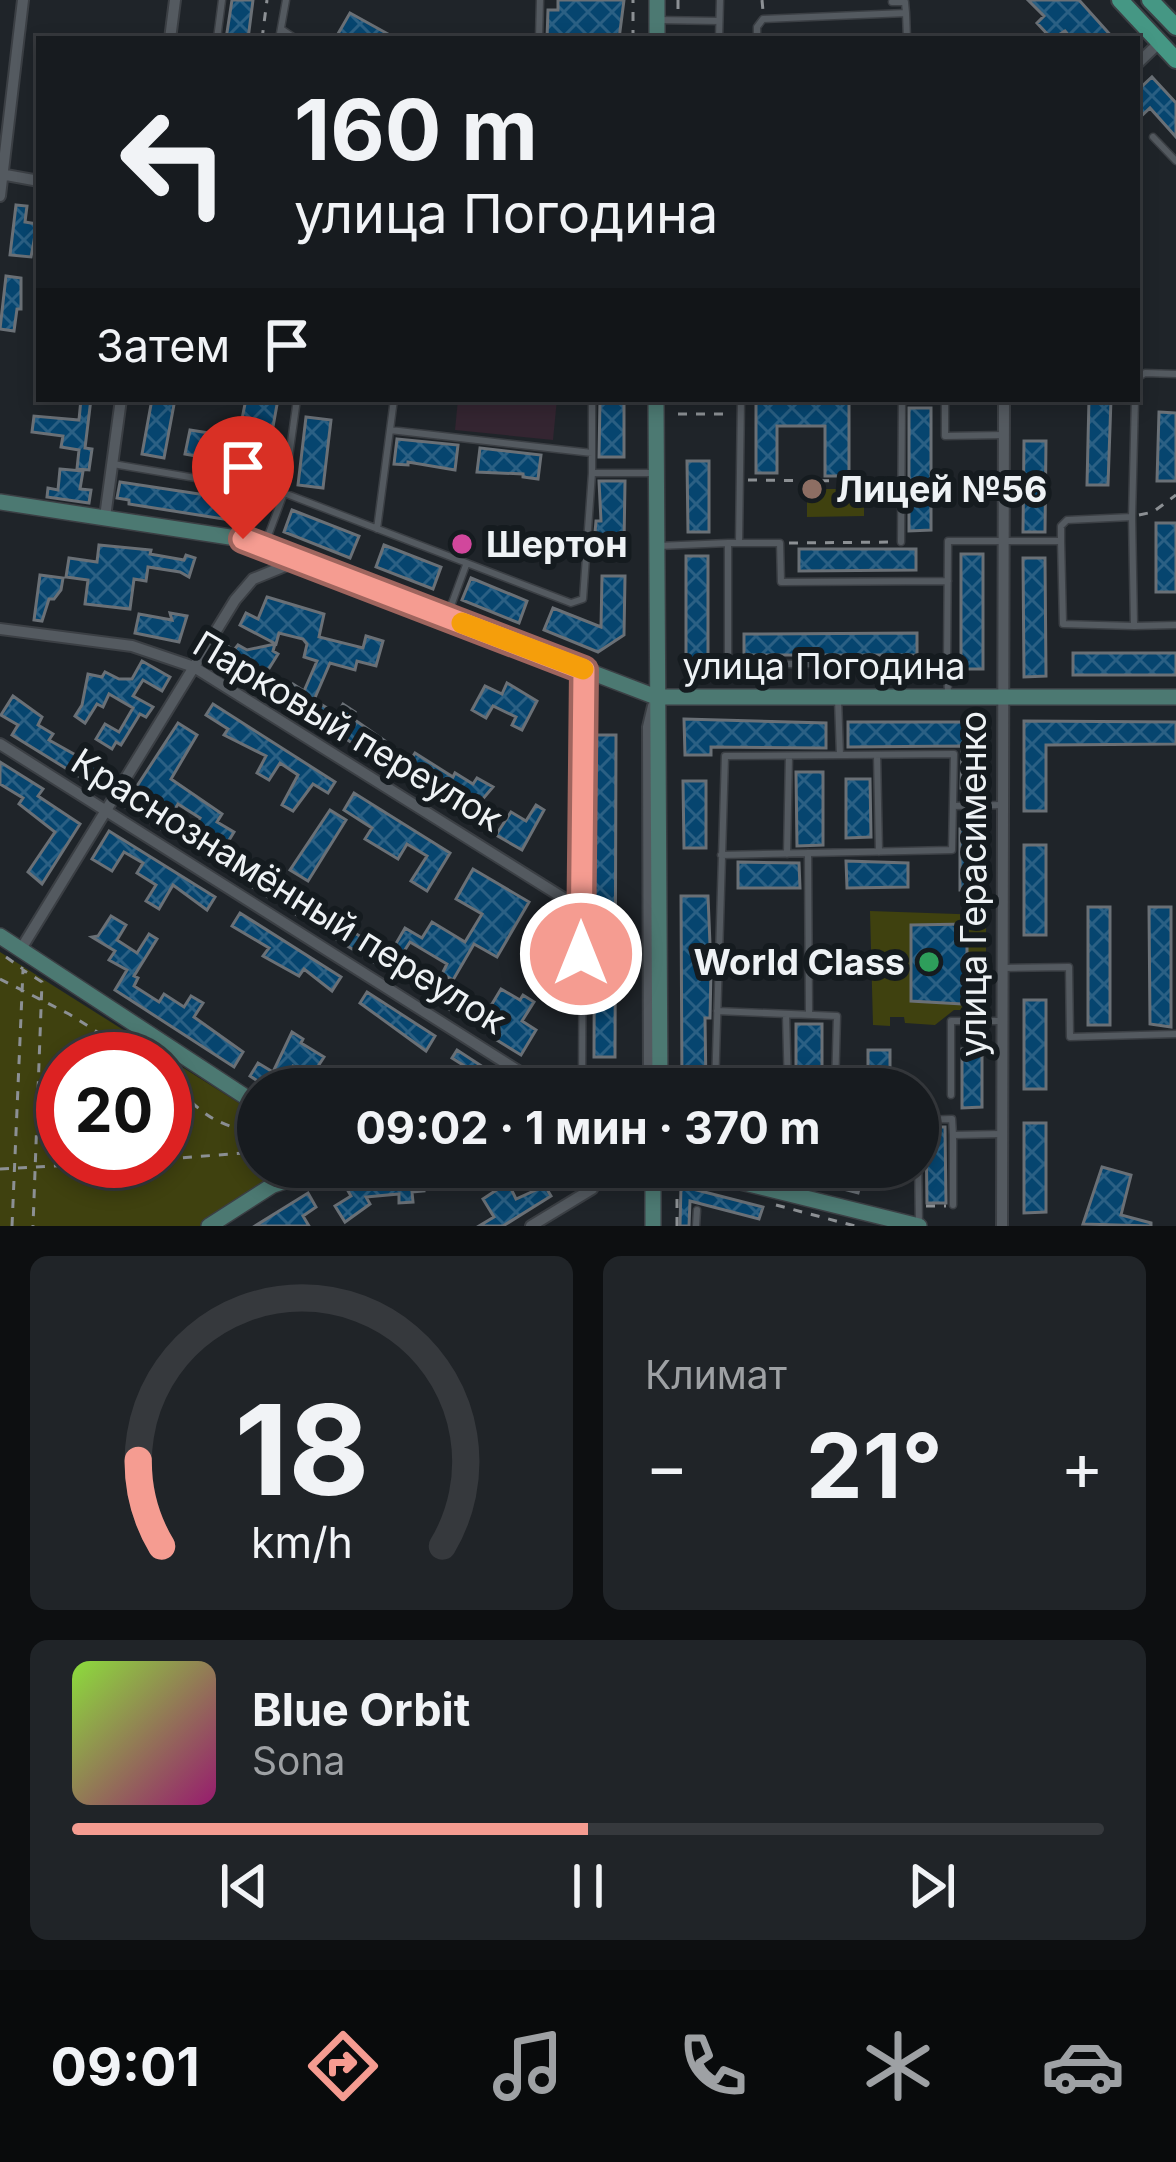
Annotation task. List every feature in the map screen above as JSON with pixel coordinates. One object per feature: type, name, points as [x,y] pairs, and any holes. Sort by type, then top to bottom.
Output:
[{"type":"main road","points":[[1120,0],[1176,60]]},
{"type":"main road","points":[[1150,0],[1176,27]]},
{"type":"street","points":[[0,196],[23,0]]},
{"type":"street","points":[[170,36],[175,0]]},
{"type":"street","points":[[657,0],[657,36]]},
{"type":"street","points":[[1140,61],[1160,42]]},
{"type":"street","points":[[2,174],[36,180]]},
{"type":"street","points":[[105,518],[122,402]]},
{"type":"street","points":[[656,402],[660,1068]]},
{"type":"street","name":"улица Герасименко","points":[[1002,1226],[1004,402]]},
{"type":"street","name":"улица Погодина","points":[[0,502],[243,539],[656,697],[1176,697]]},
{"type":"street","points":[[264,548],[270,556],[264,574]]},
{"type":"street","points":[[21,949],[235,600],[253,579],[297,561]]},
{"type":"street","name":"Парковый переулок","points":[[0,628],[132,646],[194,667],[581,909]]},
{"type":"street","points":[[649,1068],[648,727],[656,697]]},
{"type":"street","name":"Краснознамённый переулок","points":[[0,744],[514,1068]]},
{"type":"street","points":[[0,936],[237,1092]]},
{"type":"street","points":[[209,1226],[268,1188]]},
{"type":"street","points":[[531,1226],[592,1188]]},
{"type":"street","points":[[653,1188],[653,1226]]},
{"type":"street","points":[[744,1188],[919,1226]]},
{"type":"lane","points":[[217,36],[222,0]]},
{"type":"lane","points":[[280,36],[286,0]]},
{"type":"lane","points":[[539,36],[540,0]]},
{"type":"lane","points":[[719,36],[720,0]]},
{"type":"lane","points":[[892,2],[904,2],[907,36]]},
{"type":"lane","points":[[757,36],[758,22],[763,19],[906,13]]},
{"type":"lane","points":[[657,20],[719,21]]},
{"type":"lane","points":[[281,29],[292,36]]},
{"type":"lane","points":[[1153,137],[1176,160]]},
{"type":"lane","points":[[1140,376],[1176,374]]},
{"type":"lane","points":[[264,548],[284,493],[297,402]]},
{"type":"lane","points":[[377,529],[394,402]]},
{"type":"lane","points":[[112,464],[284,493],[571,603],[583,599],[592,402]]},
{"type":"lane","points":[[739,543],[741,402]]},
{"type":"lane","points":[[901,542],[902,402]]},
{"type":"lane","points":[[945,402],[945,436],[1004,435]]},
{"type":"lane","points":[[1134,626],[1135,402]]},
{"type":"lane","points":[[390,430],[592,453]]},
{"type":"lane","points":[[592,473],[656,473]]},
{"type":"lane","points":[[1132,517],[1066,520],[1061,526],[1063,625],[1176,625]]},
{"type":"lane","points":[[948,695],[949,541],[1061,541]]},
{"type":"lane","points":[[656,546],[780,542],[781,582],[948,581]]},
{"type":"lane","points":[[728,543],[729,660],[947,664]]},
{"type":"lane","points":[[446,617],[466,564]]},
{"type":"lane","points":[[582,1068],[584,670]]},
{"type":"lane","points":[[838,696],[840,755]]},
{"type":"lane","points":[[877,754],[879,852]]},
{"type":"lane","points":[[716,1068],[721,855],[725,756],[954,754],[952,850],[721,855]]},
{"type":"lane","points":[[787,854],[789,755]]},
{"type":"lane","points":[[953,806],[1003,806]]},
{"type":"lane","points":[[808,854],[809,1016]]},
{"type":"lane","points":[[1003,968],[1069,967],[1070,1037],[1176,1034]]},
{"type":"lane","points":[[717,1011],[837,1016],[836,1068]]},
{"type":"lane","points":[[786,1015],[787,1068]]},
{"type":"lane","points":[[951,1095],[951,1021],[1002,1021]]},
{"type":"lane","points":[[939,1119],[952,1119],[953,1205]]},
{"type":"lane","points":[[953,1135],[1002,1134]]},
{"type":"lane","points":[[772,1195],[775,1188]]},
{"type":"lane","points":[[919,1188],[919,1226]]},
{"type":"lane","points":[[696,1226],[697,1210]]},
{"type":"path","points":[[262,36],[267,0]]},
{"type":"path","points":[[633,0],[633,36]]},
{"type":"path","points":[[678,414],[741,414]]},
{"type":"path","points":[[740,480],[842,481]]},
{"type":"path","points":[[1132,517],[1154,512],[1176,495]]},
{"type":"path","points":[[780,542],[901,542]]},
{"type":"path","points":[[0,953],[42,982],[33,1226]]},
{"type":"path","points":[[12,1226],[23,970]]},
{"type":"path","points":[[0,979],[95,1032]]},
{"type":"path","points":[[192,1106],[200,1114],[237,1129]]},
{"type":"path","points":[[192,1157],[237,1154]]},
{"type":"path","points":[[0,1162],[2,1171],[35,1170]]},
{"type":"path","points":[[677,1188],[677,1226]]},
{"type":"path","points":[[772,1195],[781,1208],[855,1226]]},
{"type":"path","points":[[919,1203],[953,1205]]},
{"type":"shaded area","points":[[458,402],[557,402],[553,440],[455,430]]},
{"type":"shaded area","points":[[807,489],[864,489],[864,516],[807,517]]},
{"type":"shaded area","name":"World Class","points":[[870,911],[986,915],[986,1010],[954,1010],[935,1025],[890,1017],[890,1026],[873,1025]]},
{"type":"shaded area","points":[[0,952],[127,1032],[36,1032],[36,1188],[192,1188],[192,1073],[237,1102],[237,1188],[267,1188],[206,1226],[0,1226]]},
{"type":"building","points":[[232,0],[253,0],[248,36],[226,36]]},
{"type":"building","points":[[558,0],[624,0],[619,36],[547,36],[548,10],[558,10]]},
{"type":"building","points":[[1028,0],[1079,0],[1111,36],[1069,36],[1065,31],[1049,36],[1037,23],[1044,16]]},
{"type":"building","points":[[350,13],[392,36],[337,36]]},
{"type":"building","points":[[1152,77],[1176,103],[1176,137],[1150,108],[1140,117],[1140,88]]},
{"type":"building","points":[[16,205],[27,206],[25,222],[36,224],[31,257],[10,255]]},
{"type":"building","points":[[6,276],[21,278],[21,309],[17,309],[14,331],[0,329]]},
{"type":"building","points":[[81,402],[91,402],[85,448],[92,449],[89,470],[77,469],[79,450],[61,447],[63,436],[32,432],[34,416],[79,420]]},
{"type":"building","points":[[151,402],[174,402],[164,458],[142,454]]},
{"type":"building","points":[[245,402],[277,402],[269,449],[282,452],[279,476],[249,470],[252,457],[243,455],[245,445],[237,444]]},
{"type":"building","points":[[600,402],[624,402],[624,457],[599,457]]},
{"type":"building","points":[[756,402],[849,402],[849,476],[825,476],[825,426],[777,426],[777,473],[756,473]]},
{"type":"building","points":[[1089,402],[1111,402],[1108,485],[1087,485]]},
{"type":"building","points":[[909,408],[931,408],[931,530],[909,531]]},
{"type":"building","points":[[1159,412],[1176,413],[1176,481],[1157,481]]},
{"type":"building","points":[[306,417],[331,420],[323,488],[298,485]]},
{"type":"building","points":[[190,430],[228,436],[223,461],[185,454]]},
{"type":"building","points":[[397,439],[458,445],[455,470],[394,464]]},
{"type":"building","points":[[1024,441],[1046,441],[1045,532],[1023,532]]},
{"type":"building","points":[[480,448],[541,455],[538,479],[477,472]]},
{"type":"building","points":[[687,461],[709,461],[709,532],[688,532]]},
{"type":"building","points":[[60,469],[83,471],[80,489],[91,490],[89,503],[47,497],[48,488],[58,490]]},
{"type":"building","points":[[599,481],[625,481],[624,544],[594,544],[596,521],[601,521]]},
{"type":"building","points":[[120,482],[252,502],[249,523],[129,504],[117,498]]},
{"type":"building","points":[[292,510],[359,536],[350,558],[284,532]]},
{"type":"building","points":[[1156,523],[1176,523],[1176,592],[1156,592]]},
{"type":"building","points":[[99,545],[195,558],[189,577],[148,567],[146,581],[134,579],[130,609],[85,604],[88,580],[66,577],[69,558],[97,562]]},
{"type":"building","points":[[384,545],[441,567],[433,589],[376,567]]},
{"type":"building","points":[[799,549],[916,549],[916,570],[799,571]]},
{"type":"building","points":[[961,554],[983,554],[983,669],[961,669]]},
{"type":"building","points":[[686,556],[708,556],[708,670],[686,671]]},
{"type":"building","points":[[1023,558],[1045,558],[1046,676],[1024,677]]},
{"type":"building","points":[[40,575],[63,578],[42,621],[34,620]]},
{"type":"building","points":[[602,576],[625,576],[624,635],[598,652],[544,630],[553,608],[601,627]]},
{"type":"building","points":[[471,578],[527,601],[519,623],[462,600]]},
{"type":"building","points":[[267,597],[324,614],[319,637],[363,648],[366,636],[383,641],[376,666],[357,661],[355,670],[330,663],[314,700],[337,714],[343,704],[355,712],[352,718],[395,748],[385,764],[284,699],[293,684],[304,691],[317,661],[304,657],[307,644],[303,639],[279,633],[276,644],[240,625],[246,613],[258,619]]},
{"type":"building","points":[[170,613],[187,616],[179,642],[135,633],[139,614],[172,620]]},
{"type":"building","points":[[917,633],[917,655],[744,655],[744,634]]},
{"type":"building","points":[[275,644],[273,651],[278,654],[260,683],[219,657],[226,645],[247,650]]},
{"type":"building","points":[[1073,653],[1176,653],[1176,675],[1073,675]]},
{"type":"building","points":[[142,661],[170,677],[162,691],[143,680],[133,696],[153,707],[146,717],[140,714],[121,745],[116,742],[112,749],[96,739],[105,724],[119,732],[133,708],[109,694],[103,707],[97,704],[85,723],[75,716],[88,674],[102,677],[105,672],[132,679]]},
{"type":"building","points":[[507,683],[537,701],[522,730],[512,725],[516,717],[493,706],[486,718],[472,710],[485,686],[502,694]]},
{"type":"building","points":[[13,696],[42,717],[38,725],[53,734],[49,740],[81,758],[84,753],[110,773],[101,790],[12,735],[18,725],[1,715]]},
{"type":"building","points":[[213,704],[335,782],[328,793],[313,784],[293,811],[282,805],[298,775],[280,763],[269,780],[257,773],[266,756],[224,735],[228,729],[206,715]]},
{"type":"building","points":[[684,719],[826,723],[826,748],[711,747],[711,755],[685,755]]},
{"type":"building","points":[[1024,721],[1176,722],[1176,744],[1046,745],[1046,811],[1024,811]]},
{"type":"building","points":[[848,722],[985,722],[986,788],[961,788],[962,746],[848,747]]},
{"type":"building","points":[[178,723],[197,735],[171,779],[222,814],[217,822],[234,832],[223,850],[194,827],[200,818],[178,804],[162,830],[124,806]]},
{"type":"building","points":[[595,735],[616,735],[615,1057],[594,1057]]},
{"type":"building","points":[[415,753],[453,777],[455,773],[473,784],[477,778],[493,787],[475,808],[459,799],[453,809],[401,775]]},
{"type":"building","points":[[0,762],[43,789],[38,796],[80,824],[42,884],[28,872],[55,832],[19,804],[23,798],[0,784]]},
{"type":"building","points":[[796,772],[823,772],[823,845],[797,846]]},
{"type":"building","points":[[846,779],[870,779],[871,837],[846,838]]},
{"type":"building","points":[[683,781],[706,781],[706,848],[684,848]]},
{"type":"building","points":[[354,793],[450,853],[427,891],[411,881],[427,856],[407,844],[398,859],[365,839],[372,828],[344,810]]},
{"type":"building","points":[[536,805],[544,810],[522,850],[496,835],[511,812],[526,821]]},
{"type":"building","points":[[330,810],[346,820],[308,881],[290,870]]},
{"type":"building","points":[[960,829],[985,829],[985,890],[960,890]]},
{"type":"building","points":[[109,831],[215,897],[207,910],[173,885],[159,909],[146,901],[156,885],[137,873],[143,863],[124,852],[112,871],[92,859]]},
{"type":"building","points":[[229,845],[241,852],[237,859],[279,879],[268,897],[217,864]]},
{"type":"building","points":[[1024,845],[1046,845],[1046,935],[1024,935]]},
{"type":"building","points":[[846,861],[908,863],[908,887],[847,888]]},
{"type":"building","points":[[738,862],[799,863],[800,888],[738,888]]},
{"type":"building","points":[[473,869],[529,902],[497,957],[474,944],[453,980],[442,974],[447,964],[410,942],[399,959],[404,962],[396,976],[289,910],[295,900],[314,911],[318,906],[328,912],[326,916],[390,954],[405,928],[422,938],[432,922],[465,942],[482,914],[456,899]]},
{"type":"building","points":[[681,896],[708,896],[711,969],[706,1068],[682,1068]]},
{"type":"building","points":[[1088,907],[1110,907],[1110,1025],[1088,1025]]},
{"type":"building","points":[[1149,907],[1171,907],[1171,1027],[1150,1024]]},
{"type":"building","points":[[240,913],[341,977],[332,991],[304,969],[299,976],[263,956],[269,948],[232,926]]},
{"type":"building","points":[[111,916],[126,925],[117,940],[137,953],[149,934],[157,939],[134,976],[138,978],[134,986],[159,1002],[164,994],[184,1007],[191,996],[203,1003],[194,1017],[243,1052],[234,1067],[192,1040],[192,1032],[180,1032],[115,990],[127,970],[109,960],[115,951],[92,937],[98,936]]},
{"type":"building","points":[[967,924],[967,973],[979,973],[979,1005],[911,1001],[911,925]]},
{"type":"building","points":[[450,987],[483,1007],[473,1023],[440,1004]]},
{"type":"building","points":[[501,989],[534,1002],[522,1021],[536,1030],[521,1055],[492,1037],[504,1018],[489,1009]]},
{"type":"building","points":[[367,992],[435,1036],[426,1051],[360,1003]]},
{"type":"building","points":[[1024,1000],[1046,1000],[1046,1089],[1024,1089]]},
{"type":"building","points":[[796,1024],[822,1024],[822,1068],[796,1068]]},
{"type":"building","points":[[292,1032],[324,1057],[317,1068],[275,1068]]},
{"type":"building","points":[[962,1049],[982,1049],[982,1107],[962,1108]]},
{"type":"building","points":[[457,1050],[485,1068],[461,1068],[452,1058]]},
{"type":"building","points":[[868,1050],[890,1050],[890,1068],[868,1068]]},
{"type":"building","points":[[1024,1123],[1046,1123],[1046,1212],[1024,1213]]},
{"type":"building","points":[[939,1127],[945,1127],[946,1203],[927,1203],[927,1188],[939,1188]]},
{"type":"building","points":[[1102,1167],[1131,1175],[1121,1215],[1151,1226],[1083,1224]]},
{"type":"building","points":[[511,1188],[516,1199],[541,1188],[551,1196],[503,1226],[479,1226],[494,1217],[483,1199],[498,1189]]},
{"type":"building","points":[[681,1188],[763,1207],[759,1219],[690,1201],[689,1226],[680,1226]]},
{"type":"building","points":[[347,1189],[424,1191],[412,1192],[413,1202],[399,1203],[399,1194],[366,1197],[370,1204],[345,1222],[335,1206],[351,1196]]},
{"type":"building","points":[[308,1193],[316,1207],[303,1216],[309,1226],[255,1226]]},
{"type":"slow traffic","points":[[462,623],[583,669]]},
{"type":"place","name":"Лицей №56","points":[[812,489]]},
{"type":"place","name":"Шертон","points":[[462,544]]},
{"type":"place","name":"World Class","points":[[929,962]]},
{"type":"route","points":[[243,539],[584,670],[581,954]]}]
